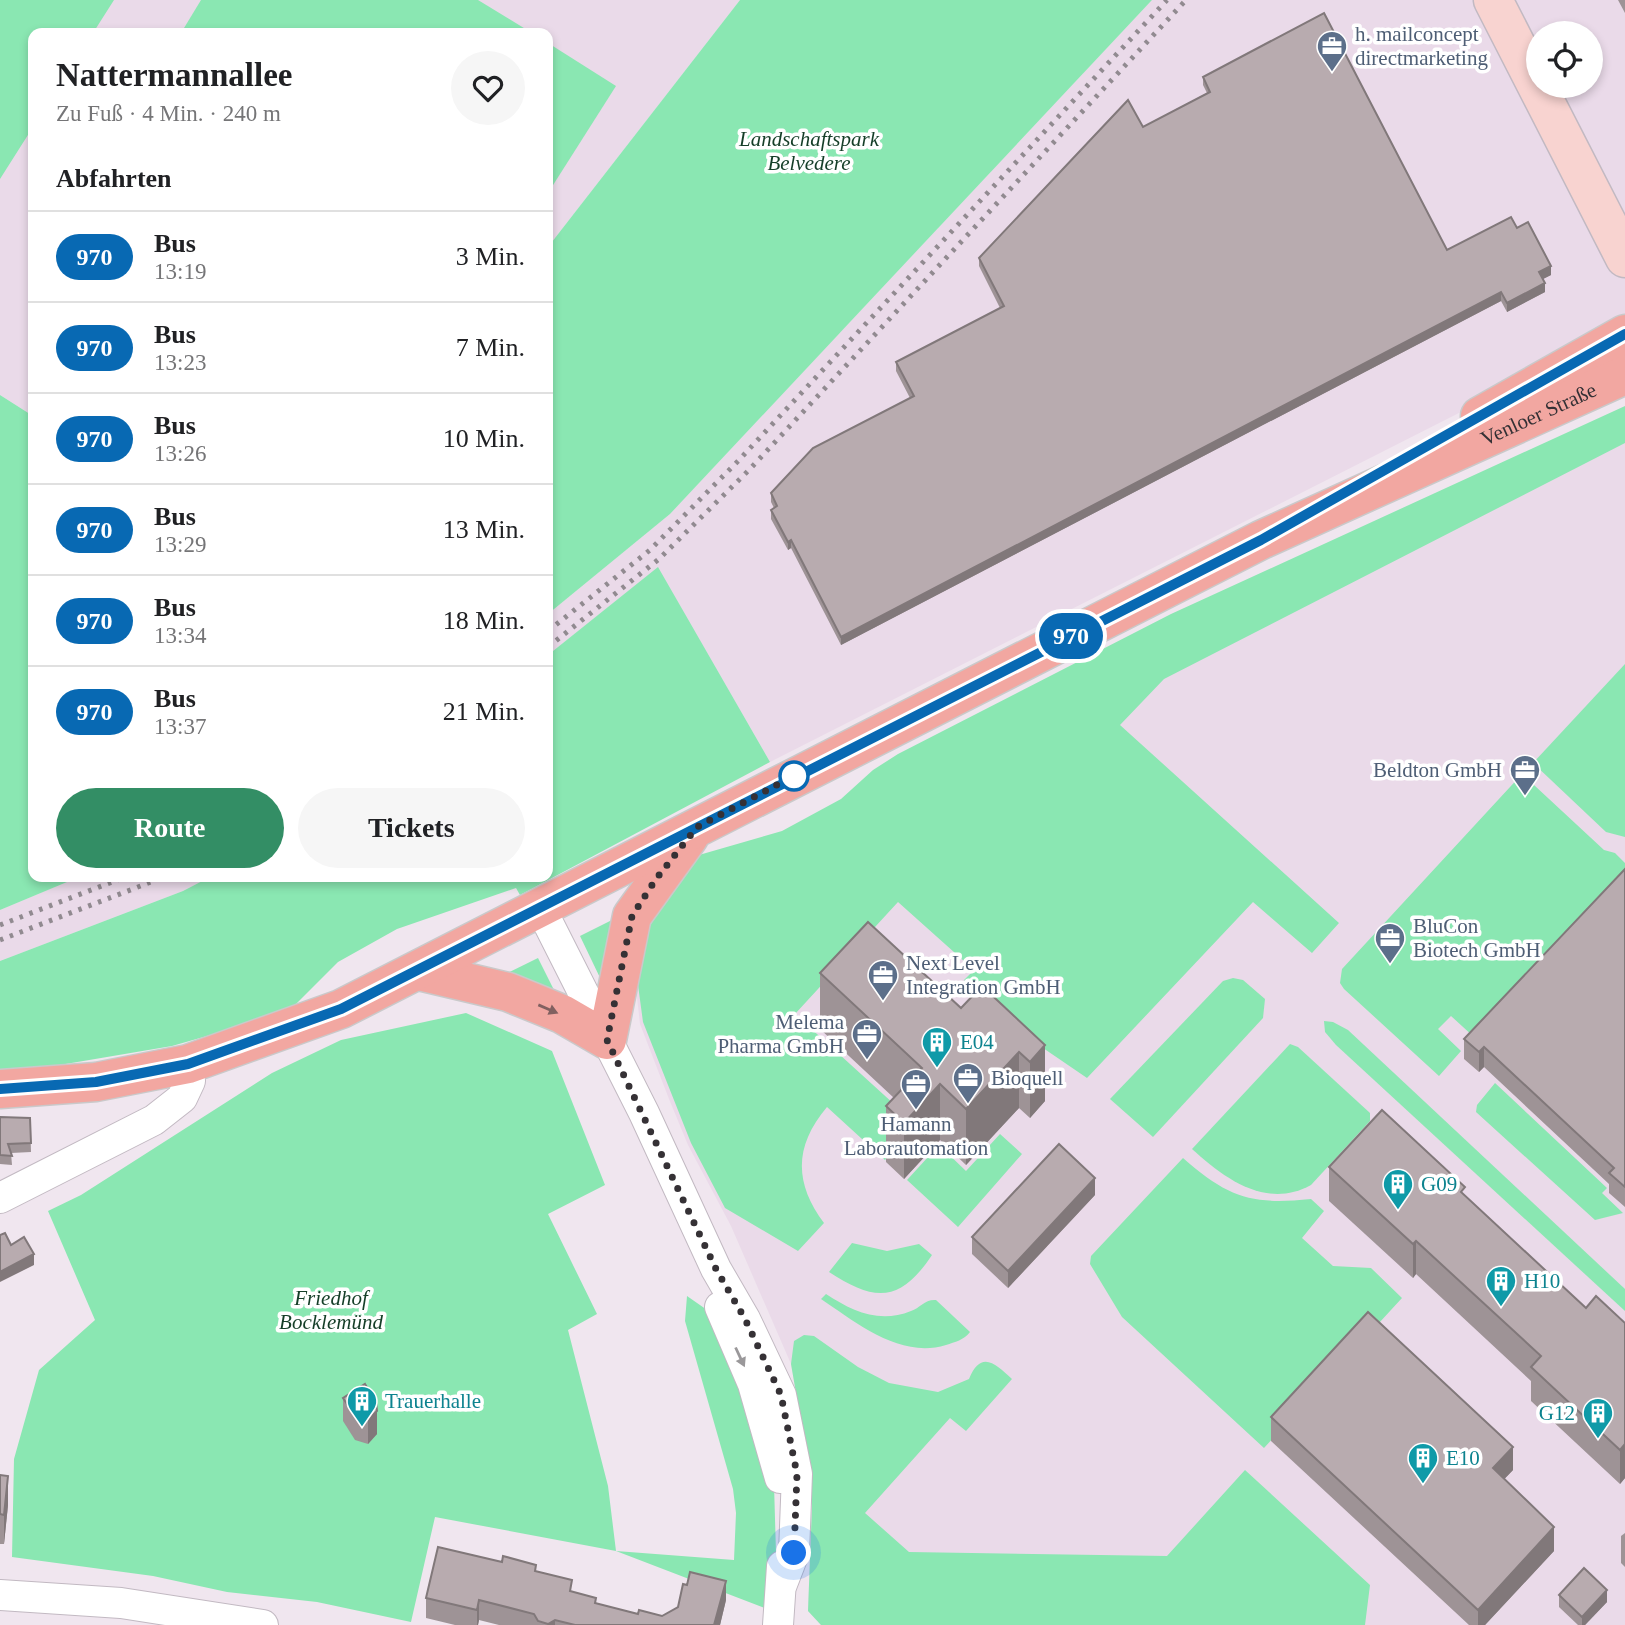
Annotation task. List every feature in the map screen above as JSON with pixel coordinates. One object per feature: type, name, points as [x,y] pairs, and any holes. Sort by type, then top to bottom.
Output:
[{"type":"main road","name":"Venloer Straße","points":[[0,1088],[96,1082],[188,1064],[341,1009],[1261,540],[1625,334]]},
{"type":"main road","name":"Venloer Straße","points":[[1261,540],[1625,375]]},
{"type":"main road","points":[[419,971],[508,992],[562,1014],[607,1040],[632,916],[697,827]]},
{"type":"street","points":[[1493,0],[1625,258]]},
{"type":"street","points":[[540,907],[607,1040],[716,1269],[718,1302],[752,1384],[780,1474],[782,1584],[778,1625]]},
{"type":"street","points":[[0,1198],[154,1120],[182,1098],[190,1081],[188,1064]]},
{"type":"street","points":[[0,1595],[121,1603],[263,1625]]},
{"type":"shaded area","points":[[0,0],[740,0],[553,241],[553,28],[28,28],[28,413],[0,395]]},
{"type":"shaded area","points":[[1152,0],[1625,0],[1625,326],[1599,342],[770,762],[658,568],[553,651],[553,610],[670,514]]},
{"type":"shaded area","points":[[1625,427],[1625,1625],[821,1625],[808,1611],[812,1506],[808,1462],[791,1364],[731,1226],[688,1145],[640,1024],[636,958]]},
{"type":"shaded area","points":[[67,882],[200,882],[0,961],[0,910]]},
{"type":"green space","points":[[0,0],[114,0],[96,28],[28,28],[28,135],[0,179]]},
{"type":"green space","points":[[201,0],[478,0],[524,28],[184,28]]},
{"type":"green space","name":"Landschaftspark Belvedere","points":[[740,0],[1152,0],[670,514],[553,610],[553,241]]},
{"type":"green space","points":[[553,46],[616,86],[553,185]]},
{"type":"green space","points":[[0,395],[28,413],[28,882],[67,882],[0,910]]},
{"type":"green space","points":[[1625,406],[1625,443],[1164,679],[1120,725],[1339,923],[1312,953],[1253,902],[1087,1078],[1024,1035],[964,980],[974,970],[898,902],[795,1014],[917,1125],[885,1160],[827,1107],[808,1136],[802,1165],[807,1193],[824,1223],[798,1251],[725,1208],[691,1143],[643,1022],[636,970],[645,927],[699,855],[782,831],[841,799],[873,770],[898,754],[1171,614]]},
{"type":"green space","points":[[658,567],[770,762],[553,877],[553,651]]},
{"type":"green space","points":[[1625,664],[1625,837],[1606,832],[1533,763]]},
{"type":"green space","points":[[1522,774],[1604,850],[1615,853],[1625,863],[1625,877],[1474,1037],[1451,1016],[1438,1029],[1461,1051],[1439,1076],[1344,989],[1340,983],[1342,969]]},
{"type":"green space","points":[[200,882],[544,882],[520,895],[516,888],[397,929],[338,962],[287,1013],[172,1046],[36,1069],[0,1069],[0,961]]},
{"type":"green space","points":[[612,920],[603,984],[580,936]]},
{"type":"green space","points":[[538,958],[560,1002],[497,978]]},
{"type":"green space","points":[[1233,978],[1243,980],[1265,999],[1263,1018],[1153,1137],[1110,1099],[1223,981]]},
{"type":"green space","name":"Friedhof Bocklemünd","points":[[466,1013],[552,1051],[605,1185],[548,1214],[597,1314],[568,1330],[608,1486],[616,1551],[435,1517],[411,1622],[317,1602],[227,1592],[153,1576],[12,1557],[14,1459],[39,1370],[95,1320],[48,1211],[81,1195],[272,1073],[341,1040]]},
{"type":"green space","points":[[1324,1021],[1333,1022],[1348,1030],[1625,1289],[1625,1311],[1336,1045],[1325,1032]]},
{"type":"green space","points":[[1290,1044],[1298,1047],[1370,1113],[1370,1121],[1311,1185],[1294,1192],[1262,1192],[1232,1180],[1192,1149]]},
{"type":"green space","points":[[1495,1083],[1607,1188],[1602,1193],[1623,1213],[1595,1220],[1476,1112],[1477,1105]]},
{"type":"green space","points":[[1000,1134],[1022,1154],[958,1227],[907,1180],[939,1145],[966,1171]]},
{"type":"green space","points":[[1183,1158],[1214,1182],[1242,1196],[1272,1201],[1311,1199],[1324,1211],[1302,1238],[1333,1266],[1371,1268],[1402,1298],[1264,1448],[1122,1317],[1090,1264],[1091,1256]]},
{"type":"green space","points":[[852,1243],[887,1251],[919,1244],[932,1255],[909,1282],[886,1293],[873,1292],[860,1289],[829,1272]]},
{"type":"green space","points":[[826,1294],[846,1306],[877,1316],[899,1315],[936,1300],[970,1332],[956,1342],[929,1348],[896,1343],[864,1328],[821,1299]]},
{"type":"green space","points":[[687,1296],[720,1319],[774,1484],[776,1553],[767,1609],[616,1551],[734,1560],[736,1513],[733,1489],[685,1321]]},
{"type":"green space","points":[[804,1335],[814,1336],[858,1367],[889,1383],[938,1392],[969,1379],[979,1364],[984,1362],[995,1364],[1012,1379],[966,1431],[950,1418],[865,1513],[909,1552],[1167,1556],[1245,1470],[1370,1585],[1365,1625],[821,1625],[808,1611],[812,1506],[808,1462],[791,1364],[794,1341]]},
{"type":"building","points":[[1324,13],[1447,250],[1511,217],[1517,228],[1528,222],[1551,266],[1539,272],[1545,283],[1507,303],[1501,292],[841,637],[791,540],[788,542],[771,510],[777,506],[771,493],[813,448],[914,396],[896,362],[1004,306],[979,258],[1128,100],[1143,127],[1210,92],[1203,77]]},
{"type":"building","points":[[1625,869],[1625,1187],[1609,1173],[1614,1168],[1484,1047],[1479,1052],[1464,1039]]},
{"type":"building","points":[[868,922],[961,1008],[982,986],[1045,1045],[1030,1062],[1019,1052],[966,1109],[940,1084],[904,1123],[886,1106],[922,1068],[820,973]]},
{"type":"building","points":[[1382,1110],[1465,1187],[1461,1192],[1586,1308],[1596,1296],[1625,1323],[1625,1444],[1620,1450],[1531,1367],[1541,1356],[1416,1241],[1413,1244],[1329,1167]]},
{"type":"building","points":[[0,1117],[30,1118],[31,1143],[8,1144],[12,1156],[0,1155]]},
{"type":"building","points":[[1059,1144],[1095,1178],[1008,1271],[972,1237]]},
{"type":"building","points":[[5,1233],[11,1245],[24,1237],[34,1254],[0,1272],[0,1235]]},
{"type":"building","name":"E10","points":[[1368,1312],[1513,1447],[1493,1468],[1554,1527],[1478,1610],[1271,1417]]},
{"type":"building","points":[[365,1384],[376,1402],[377,1411],[368,1420],[355,1416],[343,1398]]},
{"type":"building","points":[[0,1475],[8,1476],[4,1515],[0,1514]]},
{"type":"building","points":[[438,1547],[502,1562],[503,1556],[536,1565],[535,1571],[572,1580],[570,1591],[596,1598],[595,1603],[638,1614],[639,1610],[662,1616],[678,1607],[683,1584],[687,1585],[690,1572],[726,1581],[714,1625],[575,1625],[555,1620],[548,1624],[538,1621],[534,1614],[479,1600],[477,1610],[426,1598]]},
{"type":"building","points":[[1584,1568],[1607,1590],[1582,1617],[1559,1595]]},
{"type":"railway","points":[[553,627],[650,550],[739,460],[1167,0]]},
{"type":"railway","points":[[553,643],[659,559],[749,470],[1186,0]]},
{"type":"railway","points":[[0,925],[112,882]]},
{"type":"railway","points":[[0,940],[151,882]]},
{"type":"bus line","name":"970","points":[[0,1089],[96,1082],[188,1064],[341,1009],[1261,540],[1625,334]]},
{"type":"place","name":"h. mailconcept directmarketing","points":[[1332,73]]},
{"type":"place","name":"Beldton GmbH","points":[[1525,797]]},
{"type":"place","name":"BluCon Biotech GmbH","points":[[1390,965]]},
{"type":"place","name":"Next Level Integration GmbH","points":[[883,1002]]},
{"type":"place","name":"Melema Pharma GmbH","points":[[867,1061]]},
{"type":"place","name":"E04","points":[[937,1069]]},
{"type":"place","name":"Bioquell","points":[[968,1105]]},
{"type":"place","name":"Hamann Laborautomation","points":[[916,1111]]},
{"type":"place","name":"G09","points":[[1398,1211]]},
{"type":"place","name":"H10","points":[[1501,1308]]},
{"type":"place","name":"Trauerhalle","points":[[362,1428]]},
{"type":"place","name":"G12","points":[[1598,1440]]},
{"type":"place","name":"E10","points":[[1423,1485]]},
{"type":"route","points":[[794,776],[697,827],[656,879],[632,916],[618,997],[607,1040],[716,1269],[745,1319],[781,1395],[797,1474],[794,1553]]}]
